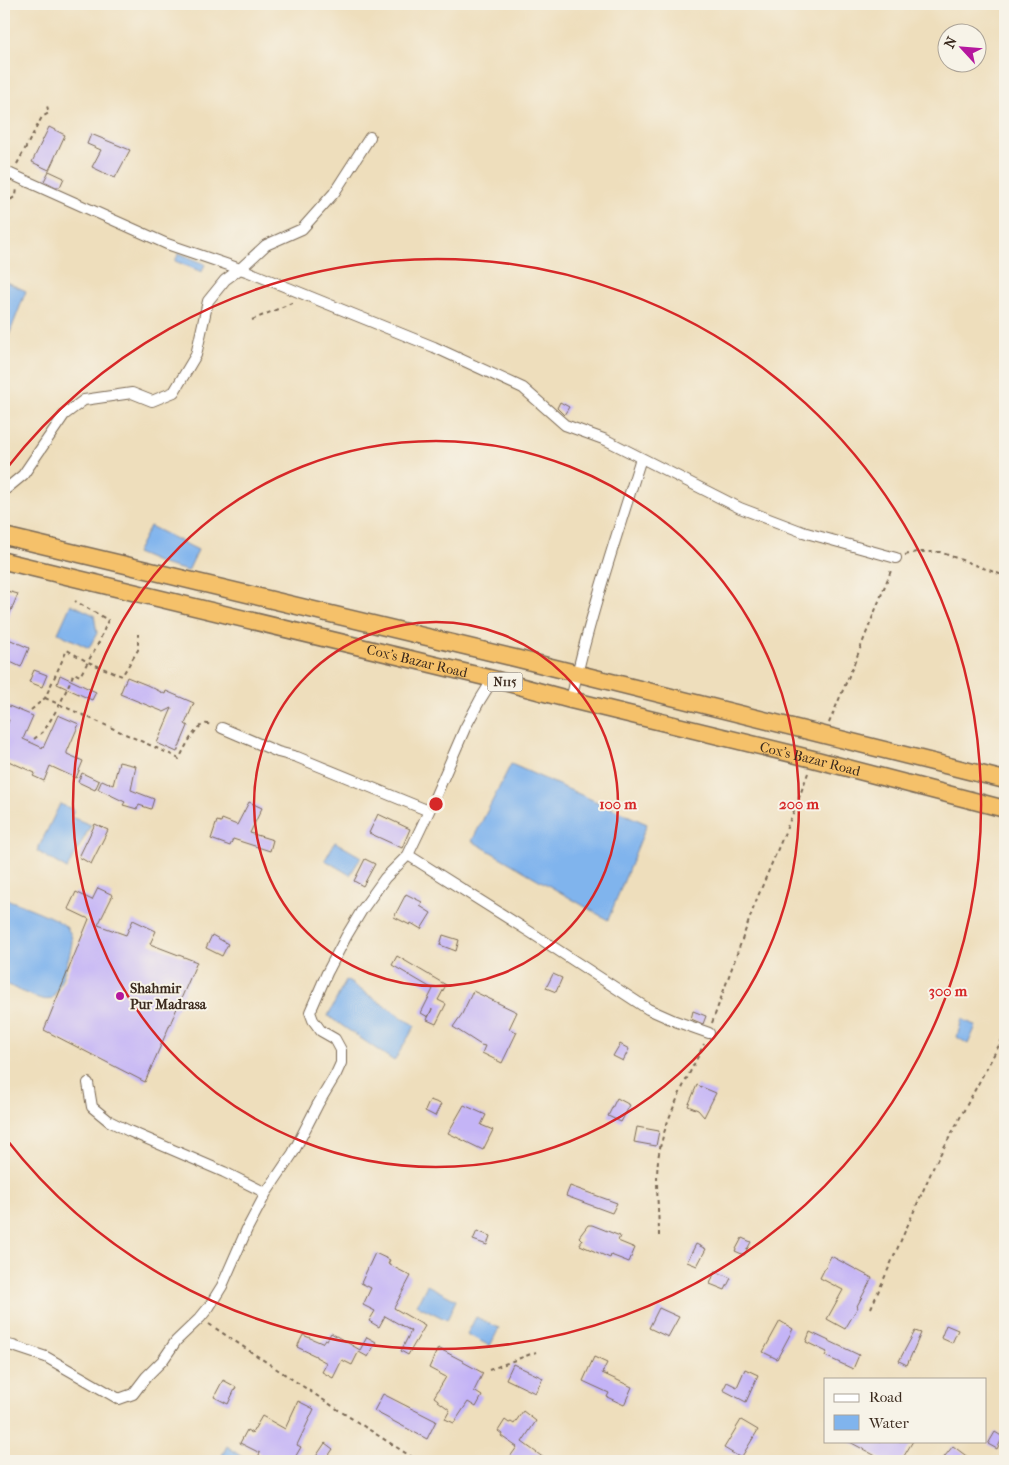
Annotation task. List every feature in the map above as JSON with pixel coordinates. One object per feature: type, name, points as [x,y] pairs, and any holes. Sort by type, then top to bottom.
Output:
[{"type":"highway","name":"Cox's Bazar Road","points":[[4,536],[577,673],[1005,780]]},
{"type":"highway","name":"Cox's Bazar Road","points":[[4,561],[493,679],[1005,809]]},
{"type":"street","points":[[4,490],[23,475],[64,415],[84,400],[132,393],[152,401],[174,392],[196,355],[208,301],[225,280],[266,245],[302,229],[334,193],[370,137]]},
{"type":"street","points":[[8,173],[167,244],[240,269],[434,347],[523,388],[565,425],[606,440],[740,508],[804,532],[896,558]]},
{"type":"street","points":[[571,700],[577,673],[641,458]]},
{"type":"street","points":[[4,1344],[46,1357],[119,1398],[133,1394],[163,1360],[176,1341],[200,1318],[222,1286],[247,1229],[266,1194],[294,1153],[341,1063],[341,1050],[335,1039],[321,1030],[313,1020],[310,1012],[327,973],[362,910],[386,878],[408,855],[466,728],[493,679]]},
{"type":"street","points":[[222,728],[429,811]]},
{"type":"street","points":[[408,855],[648,1008],[675,1021],[709,1033]]},
{"type":"street","points":[[88,1083],[92,1107],[109,1121],[150,1141],[224,1172],[266,1194]]},
{"type":"path","points":[[4,204],[16,196],[18,183],[8,173],[42,117],[49,113],[47,106]]},
{"type":"path","points":[[252,320],[307,296]]},
{"type":"path","points":[[824,735],[896,558],[917,552],[940,552],[1005,576]]},
{"type":"path","points":[[34,738],[44,731],[60,704],[74,673],[80,676],[99,642],[108,620],[75,601]]},
{"type":"path","points":[[31,710],[45,698],[67,650],[88,662],[122,676],[138,650],[138,634]]},
{"type":"path","points":[[4,685],[7,687],[4,694]]},
{"type":"path","points":[[45,698],[172,755],[179,760],[195,732],[203,725],[222,728]]},
{"type":"path","points":[[659,1236],[658,1169],[662,1140],[709,1033],[756,901],[796,806],[813,759]]},
{"type":"path","points":[[871,1308],[934,1166],[1005,1034]]},
{"type":"path","points":[[200,1318],[340,1412],[418,1461]]},
{"type":"path","points":[[489,1370],[536,1352]]},
{"type":"water","points":[[179,253],[205,264],[202,272],[175,261]]},
{"type":"water","points":[[4,281],[26,291],[9,335],[4,333]]},
{"type":"water","points":[[150,526],[198,550],[188,571],[162,564],[136,553]]},
{"type":"water","points":[[71,604],[94,615],[97,633],[89,648],[58,633]]},
{"type":"water","points":[[511,764],[647,824],[608,920],[472,841]]},
{"type":"water","points":[[60,804],[74,810],[71,817],[91,825],[67,869],[37,851]]},
{"type":"water","points":[[335,842],[361,857],[350,875],[325,860]]},
{"type":"water","points":[[4,898],[61,923],[72,937],[61,981],[51,999],[35,997],[4,983]]},
{"type":"water","points":[[346,980],[415,1026],[394,1061],[328,1016]]},
{"type":"water","points":[[962,1019],[976,1026],[968,1044],[957,1037]]},
{"type":"water","points":[[427,1285],[456,1300],[447,1320],[417,1305]]},
{"type":"water","points":[[476,1317],[499,1328],[490,1346],[467,1334]]},
{"type":"water","points":[[227,1446],[247,1461],[219,1461]]},
{"type":"building","points":[[49,127],[65,135],[49,170],[32,162]]},
{"type":"building","points":[[91,134],[130,150],[115,178],[92,167],[101,150],[87,144]]},
{"type":"building","points":[[49,171],[64,178],[60,187],[44,181]]},
{"type":"building","points":[[560,402],[569,407],[564,415],[557,408]]},
{"type":"building","points":[[4,590],[18,594],[4,627]]},
{"type":"building","points":[[4,637],[29,648],[21,667],[4,659]]},
{"type":"building","points":[[34,670],[47,675],[42,687],[29,682]]},
{"type":"building","points":[[60,675],[96,692],[92,700],[57,684]]},
{"type":"building","points":[[127,677],[165,694],[166,691],[194,703],[185,724],[188,726],[177,752],[157,743],[172,708],[164,712],[120,694]]},
{"type":"building","points":[[4,704],[33,716],[23,739],[43,748],[58,715],[79,724],[67,752],[67,754],[83,761],[76,778],[50,766],[44,781],[33,776],[35,773],[4,759],[4,732],[9,720],[4,717]]},
{"type":"building","points":[[119,762],[136,766],[131,790],[154,799],[151,809],[139,805],[137,809],[123,805],[125,802],[98,789],[102,780],[113,785]]},
{"type":"building","points":[[82,773],[99,781],[95,790],[78,782]]},
{"type":"building","points":[[249,802],[262,808],[250,833],[273,840],[270,851],[233,839],[230,846],[211,839],[217,821],[221,822],[222,819],[237,825]]},
{"type":"building","points":[[378,814],[410,829],[402,848],[369,833]]},
{"type":"building","points":[[95,824],[108,830],[91,864],[79,857]]},
{"type":"building","points":[[365,859],[375,864],[363,886],[354,881]]},
{"type":"building","name":"Shahmir Pur Madrasa","points":[[98,888],[113,895],[98,925],[126,935],[133,920],[156,931],[150,944],[197,962],[145,1082],[44,1030],[89,919],[68,909],[76,892],[92,900]]},
{"type":"building","points":[[406,894],[422,902],[420,906],[431,913],[421,929],[394,917]]},
{"type":"building","points":[[212,935],[228,944],[222,956],[206,948]]},
{"type":"building","points":[[443,935],[459,940],[456,951],[440,945]]},
{"type":"building","points":[[397,956],[446,985],[438,1000],[446,1004],[436,1024],[427,1020],[432,1009],[428,1017],[421,1013],[433,989],[392,965]]},
{"type":"building","points":[[553,974],[562,978],[556,992],[546,988]]},
{"type":"building","points":[[473,991],[517,1012],[509,1029],[517,1032],[502,1063],[482,1053],[485,1046],[453,1027],[462,1014]]},
{"type":"building","points":[[693,1011],[706,1016],[703,1024],[691,1019]]},
{"type":"building","points":[[620,1044],[629,1049],[623,1061],[613,1056]]},
{"type":"building","points":[[697,1085],[716,1093],[704,1117],[698,1110],[688,1106]]},
{"type":"building","points":[[617,1098],[630,1105],[621,1122],[608,1116]]},
{"type":"building","points":[[430,1100],[441,1104],[435,1116],[425,1111]]},
{"type":"building","points":[[464,1105],[486,1115],[481,1125],[493,1130],[483,1150],[448,1133]]},
{"type":"building","points":[[637,1127],[659,1131],[656,1146],[634,1142]]},
{"type":"building","points":[[570,1186],[617,1203],[612,1213],[566,1196]]},
{"type":"building","points":[[588,1225],[620,1236],[618,1241],[635,1248],[629,1262],[611,1255],[610,1258],[580,1245],[582,1240],[579,1237]]},
{"type":"building","points":[[477,1231],[490,1236],[487,1245],[473,1240]]},
{"type":"building","points":[[742,1238],[751,1242],[744,1255],[735,1251]]},
{"type":"building","points":[[696,1244],[706,1249],[697,1266],[687,1262]]},
{"type":"building","points":[[375,1253],[390,1260],[388,1264],[411,1276],[394,1308],[425,1326],[408,1355],[401,1351],[411,1331],[385,1316],[379,1327],[369,1321],[375,1311],[363,1305],[371,1288],[361,1283]]},
{"type":"building","points":[[831,1256],[872,1278],[845,1329],[827,1319],[843,1290],[820,1278]]},
{"type":"building","points":[[715,1271],[731,1278],[725,1290],[710,1284]]},
{"type":"building","points":[[659,1308],[679,1317],[668,1337],[649,1328]]},
{"type":"building","points":[[780,1321],[793,1329],[777,1359],[763,1352]]},
{"type":"building","points":[[946,1325],[958,1330],[952,1343],[941,1338]]},
{"type":"building","points":[[915,1331],[921,1333],[907,1365],[899,1361]]},
{"type":"building","points":[[810,1332],[859,1355],[853,1369],[825,1356],[827,1352],[806,1342]]},
{"type":"building","points":[[331,1333],[360,1350],[367,1337],[376,1342],[368,1357],[359,1351],[352,1365],[342,1360],[333,1378],[322,1372],[327,1363],[297,1347],[303,1335],[322,1343],[325,1339],[327,1340]]},
{"type":"building","points":[[438,1348],[483,1373],[474,1391],[482,1396],[476,1407],[468,1402],[454,1423],[445,1419],[450,1410],[434,1397],[446,1377],[429,1368]]},
{"type":"building","points":[[594,1357],[607,1363],[602,1373],[632,1387],[624,1405],[607,1397],[609,1393],[583,1381]]},
{"type":"building","points":[[513,1364],[543,1378],[535,1393],[506,1379]]},
{"type":"building","points":[[745,1369],[758,1375],[746,1402],[723,1390],[727,1382],[737,1387]]},
{"type":"building","points":[[223,1380],[236,1387],[228,1404],[214,1397]]},
{"type":"building","points":[[383,1394],[436,1421],[427,1439],[374,1411]]},
{"type":"building","points":[[298,1401],[314,1409],[297,1445],[301,1447],[293,1461],[256,1461],[260,1453],[240,1443],[247,1430],[252,1433],[262,1416],[285,1429]]},
{"type":"building","points":[[523,1411],[536,1421],[522,1442],[548,1461],[507,1461],[517,1447],[501,1436],[502,1434],[498,1431],[505,1420],[514,1424]]},
{"type":"building","points":[[741,1420],[758,1430],[741,1458],[724,1448]]},
{"type":"building","points":[[995,1432],[1003,1437],[997,1449],[988,1444]]},
{"type":"building","points":[[850,1442],[912,1442],[901,1461],[885,1461]]},
{"type":"building","points":[[325,1443],[333,1449],[325,1461],[313,1461]]},
{"type":"building","points":[[953,1446],[973,1461],[941,1461]]},
{"type":"place","name":"Shahmir Pur Madrasa","points":[[120,996]]}]
